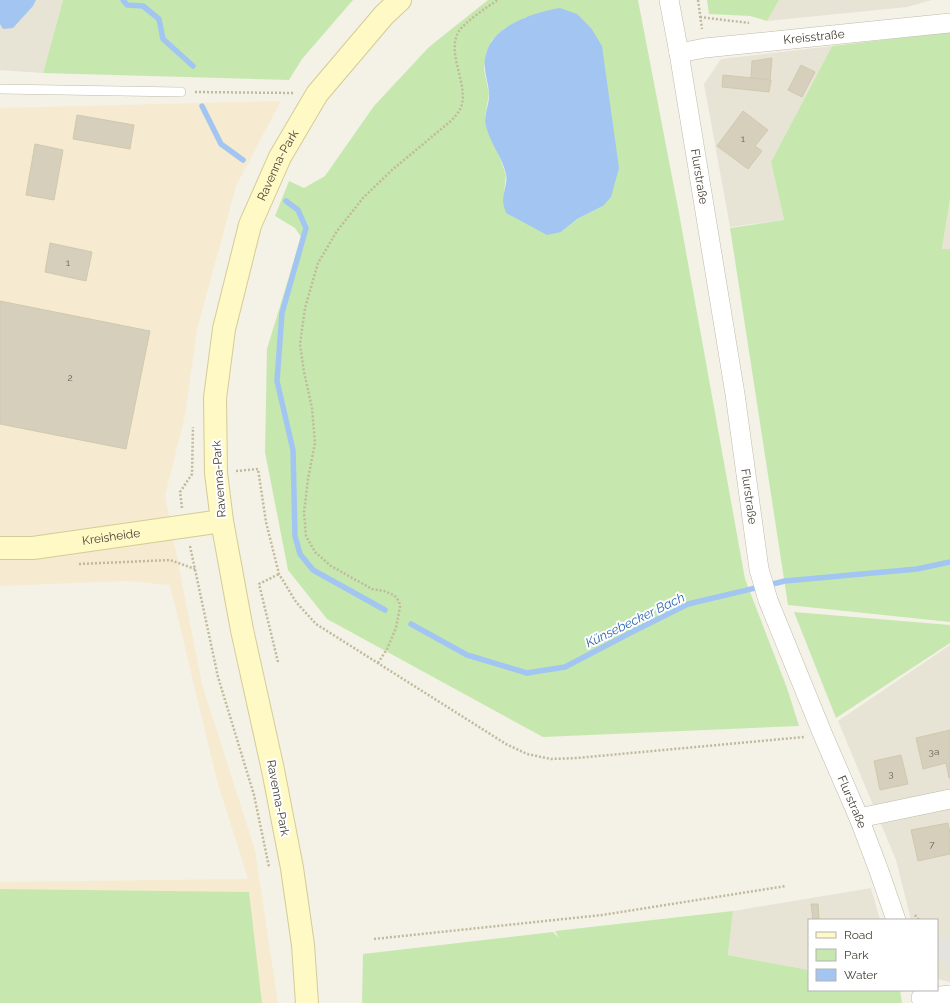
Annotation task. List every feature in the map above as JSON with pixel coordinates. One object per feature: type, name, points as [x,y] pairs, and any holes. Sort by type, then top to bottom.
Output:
[{"type":"street","name":"Ravenna-Park","points":[[307,1003],[303,945],[292,868],[273,770],[242,630],[222,521],[216,473],[215,398],[224,329],[250,225],[280,157],[317,94],[384,15],[400,0]]},
{"type":"street","name":"Flurstraße","points":[[669,0],[735,394],[759,569],[768,600],[858,818],[896,919]]},
{"type":"street","name":"Kreisstraße","points":[[679,53],[705,48],[950,23]]},
{"type":"street","name":"Kreisheide","points":[[0,548],[33,548],[222,521]]},
{"type":"street","points":[[858,818],[950,799]]},
{"type":"street","points":[[920,997],[950,995]]},
{"type":"lane","points":[[0,89],[181,92]]},
{"type":"path","points":[[378,663],[387,649],[396,628],[400,606],[399,601],[394,595],[384,591],[372,590],[331,566],[316,552],[306,536],[304,513],[308,479],[315,443],[312,408],[304,372],[300,344],[305,308],[318,263],[337,231],[363,198],[392,170],[452,120],[458,113],[462,105],[463,96],[455,50],[455,40],[460,30],[498,0]]},
{"type":"path","points":[[698,0],[705,48]]},
{"type":"path","points":[[181,92],[294,93]]},
{"type":"path","points":[[234,471],[258,469],[266,522],[279,574],[296,602],[316,624],[506,744],[527,754],[551,758],[577,758],[823,735]]},
{"type":"path","points":[[76,564],[170,560],[195,569]]},
{"type":"path","points":[[278,662],[259,584],[279,574]]},
{"type":"path","points":[[374,939],[602,915],[786,886]]},
{"type":"shaded area","points":[[0,0],[63,0],[43,73],[0,70]]},
{"type":"shaded area","points":[[779,0],[932,0],[907,7],[767,21]]},
{"type":"shaded area","points":[[832,46],[771,162],[784,220],[730,227],[704,84],[721,59]]},
{"type":"shaded area","points":[[281,101],[236,186],[197,330],[185,416],[165,496],[202,684],[255,850],[278,1003],[0,1003],[0,882],[248,879],[217,781],[170,585],[128,581],[0,586],[0,108]]},
{"type":"shaded area","points":[[950,199],[950,249],[942,249]]},
{"type":"shaded area","points":[[950,645],[950,982],[938,978],[938,919],[911,919],[896,860],[838,721]]},
{"type":"shaded area","points":[[871,888],[880,919],[808,919],[808,970],[728,955],[733,911]]},
{"type":"shaded area","points":[[938,936],[950,943],[950,964],[938,958]]},
{"type":"green space","points":[[63,0],[353,0],[302,59],[289,80],[43,73]]},
{"type":"green space","points":[[488,0],[638,0],[679,213],[745,579],[787,688],[799,726],[543,737],[327,619],[288,570],[265,452],[267,349],[301,237],[295,228],[275,216],[289,181],[304,188],[325,176],[374,106],[429,47]],"holes":[[[526,17],[603,206],[577,219],[561,232],[503,202],[506,175],[485,117],[489,94],[484,69],[486,53],[492,40],[505,28]]]},
{"type":"green space","points":[[707,0],[779,0],[767,21],[750,16],[709,14]]},
{"type":"green space","points":[[950,32],[950,199],[942,249],[950,249],[950,622],[788,605],[730,228],[784,220],[771,162],[832,46]]},
{"type":"green space","points":[[794,612],[950,625],[950,643],[836,718]]},
{"type":"green space","points":[[0,889],[249,892],[262,1003],[0,1003]]},
{"type":"green space","points":[[733,911],[728,955],[808,970],[808,991],[900,991],[902,1003],[362,1003],[363,954],[553,932],[559,938],[555,931]]},
{"type":"water","points":[[0,0],[36,0],[33,6],[13,28],[3,29],[0,24]]},
{"type":"water","points":[[560,8],[577,14],[591,28],[602,46],[619,168],[611,197],[603,206],[577,219],[561,232],[547,235],[506,213],[503,201],[506,174],[502,162],[490,138],[485,122],[489,93],[485,59],[490,44],[497,35],[506,28],[527,17]]},
{"type":"building","points":[[772,58],[770,80],[751,78],[752,61]]},
{"type":"building","points":[[801,65],[815,72],[802,97],[788,90]]},
{"type":"building","points":[[723,75],[771,80],[769,92],[722,87]]},
{"type":"building","points":[[743,111],[768,130],[755,146],[762,151],[748,169],[717,146]]},
{"type":"building","points":[[77,115],[134,125],[130,149],[73,139]]},
{"type":"building","points":[[35,144],[63,150],[54,200],[26,195]]},
{"type":"building","points":[[50,243],[92,252],[86,281],[45,272]]},
{"type":"building","points":[[0,301],[150,331],[126,449],[0,424]]},
{"type":"building","points":[[950,730],[949,778],[946,763],[923,769],[916,738]]},
{"type":"building","points":[[901,755],[908,784],[880,790],[874,761]]},
{"type":"building","points":[[948,823],[950,833],[950,854],[918,861],[911,830]]},
{"type":"building","points":[[811,904],[818,904],[819,919],[813,919]]},
{"type":"waterway","name":"Künsebecker Bach","points":[[123,0],[127,5],[143,6],[159,19],[163,39],[193,66]]},
{"type":"waterway","name":"Künsebecker Bach","points":[[202,106],[221,144],[243,160]]},
{"type":"waterway","name":"Künsebecker Bach","points":[[286,201],[298,210],[306,228],[282,313],[277,381],[293,450],[295,536],[300,554],[313,570],[385,610]]},
{"type":"waterway","name":"Künsebecker Bach","points":[[411,624],[467,655],[527,673],[565,667],[688,604],[785,581],[917,569],[950,562]]}]
